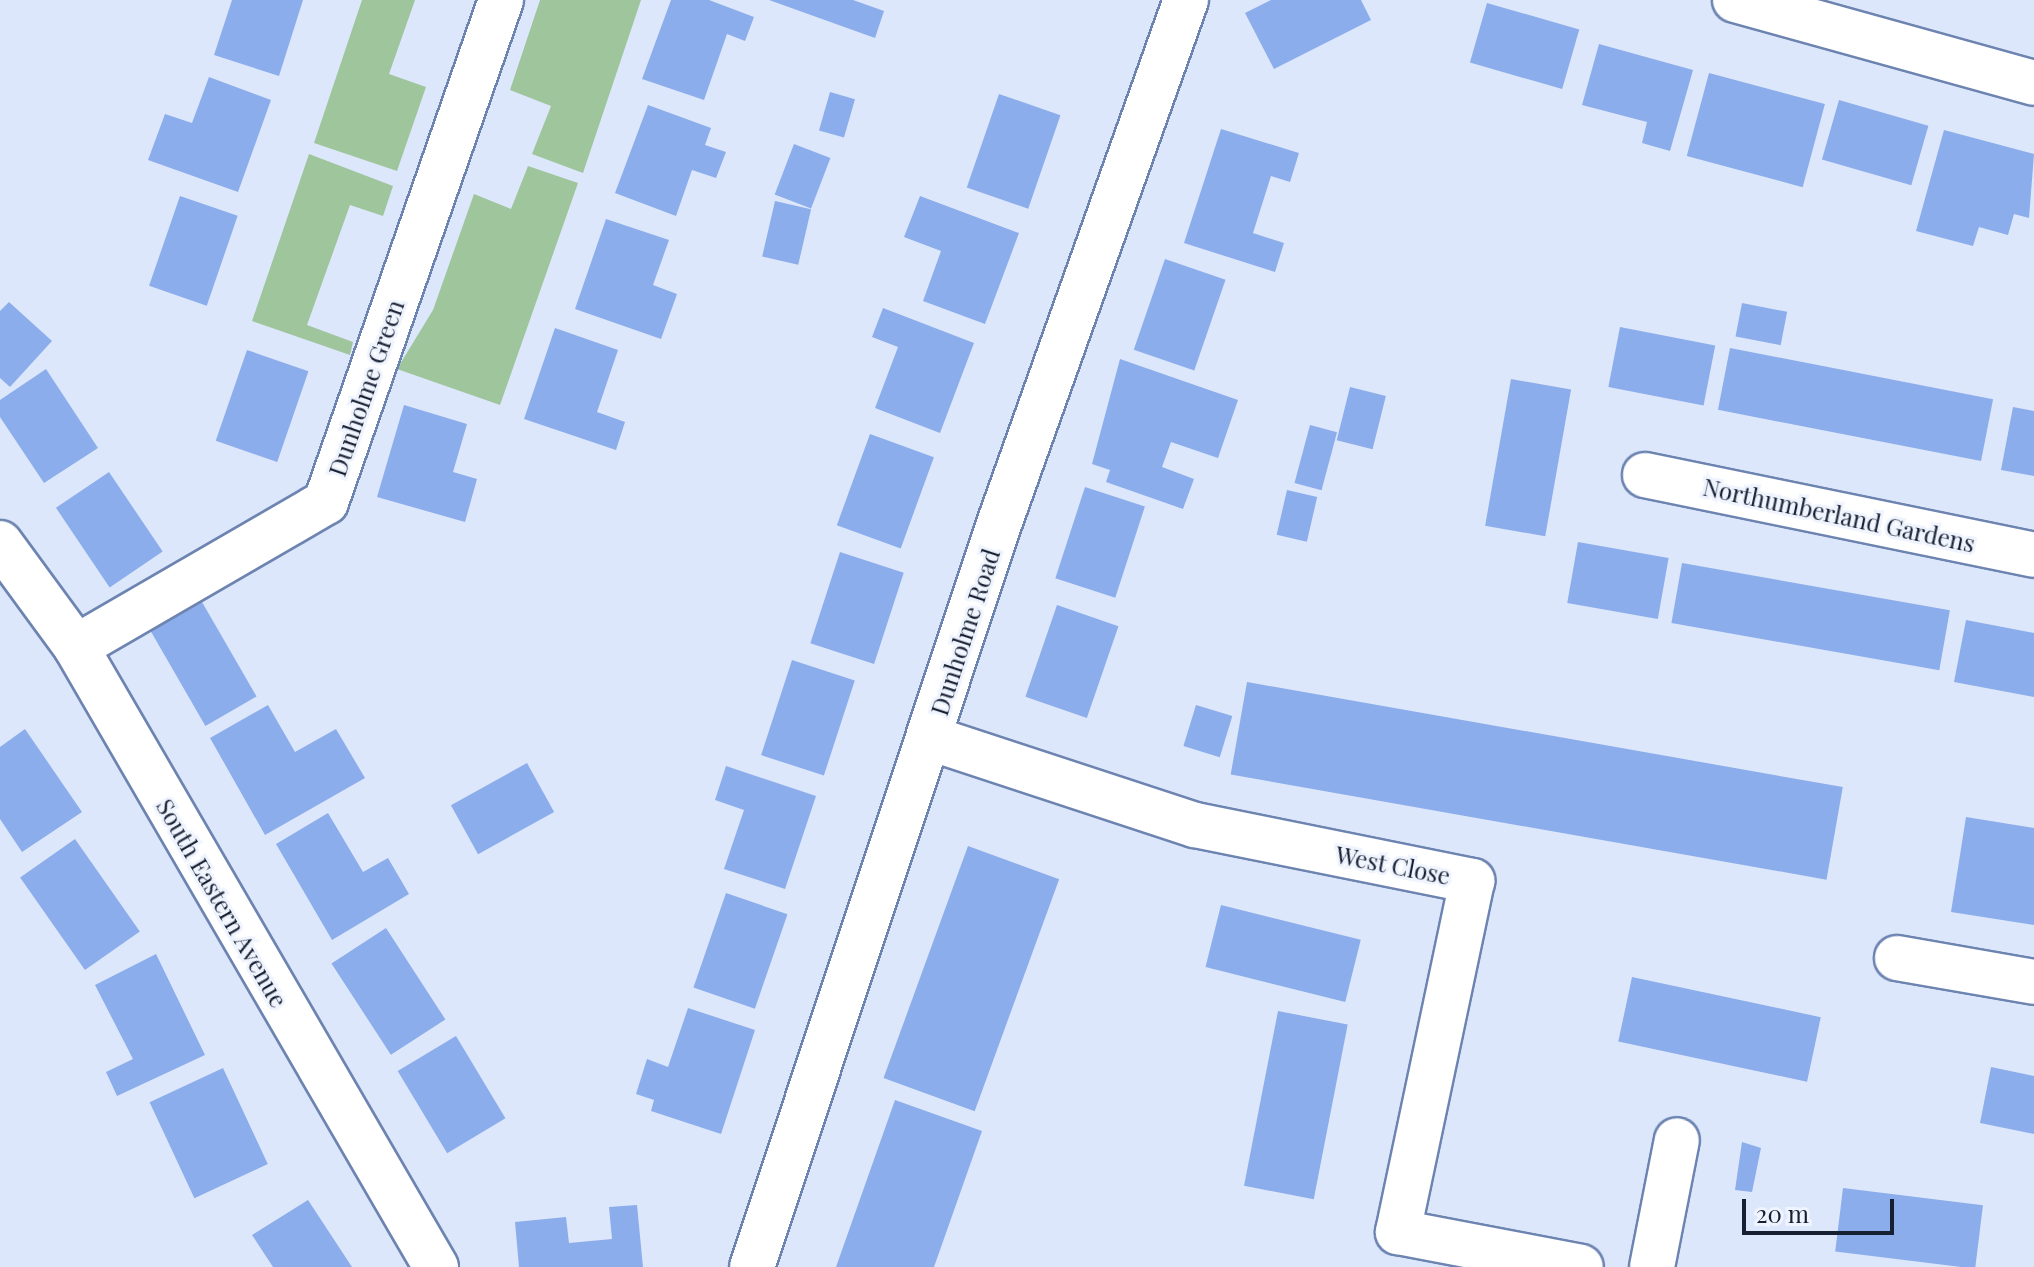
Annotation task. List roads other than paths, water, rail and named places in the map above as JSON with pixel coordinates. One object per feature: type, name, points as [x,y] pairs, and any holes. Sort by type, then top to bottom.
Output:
[{"type":"street","name":"Dunholme Green","points":[[76,647],[326,502],[501,0]]},
{"type":"street","name":"Dunholme Road","points":[[752,1267],[930,738],[1186,0]]},
{"type":"street","points":[[1735,0],[2034,83]]},
{"type":"street","name":"Northumberland Gardens","points":[[1645,475],[2034,555]]},
{"type":"street","name":"South Eastern Avenue","points":[[0,543],[76,647],[436,1267]]},
{"type":"street","name":"West Close","points":[[930,738],[1195,825],[1472,881],[1398,1232],[1581,1267]]},
{"type":"street","points":[[1897,958],[2034,982]]},
{"type":"street","points":[[1652,1267],[1677,1140]]}]
